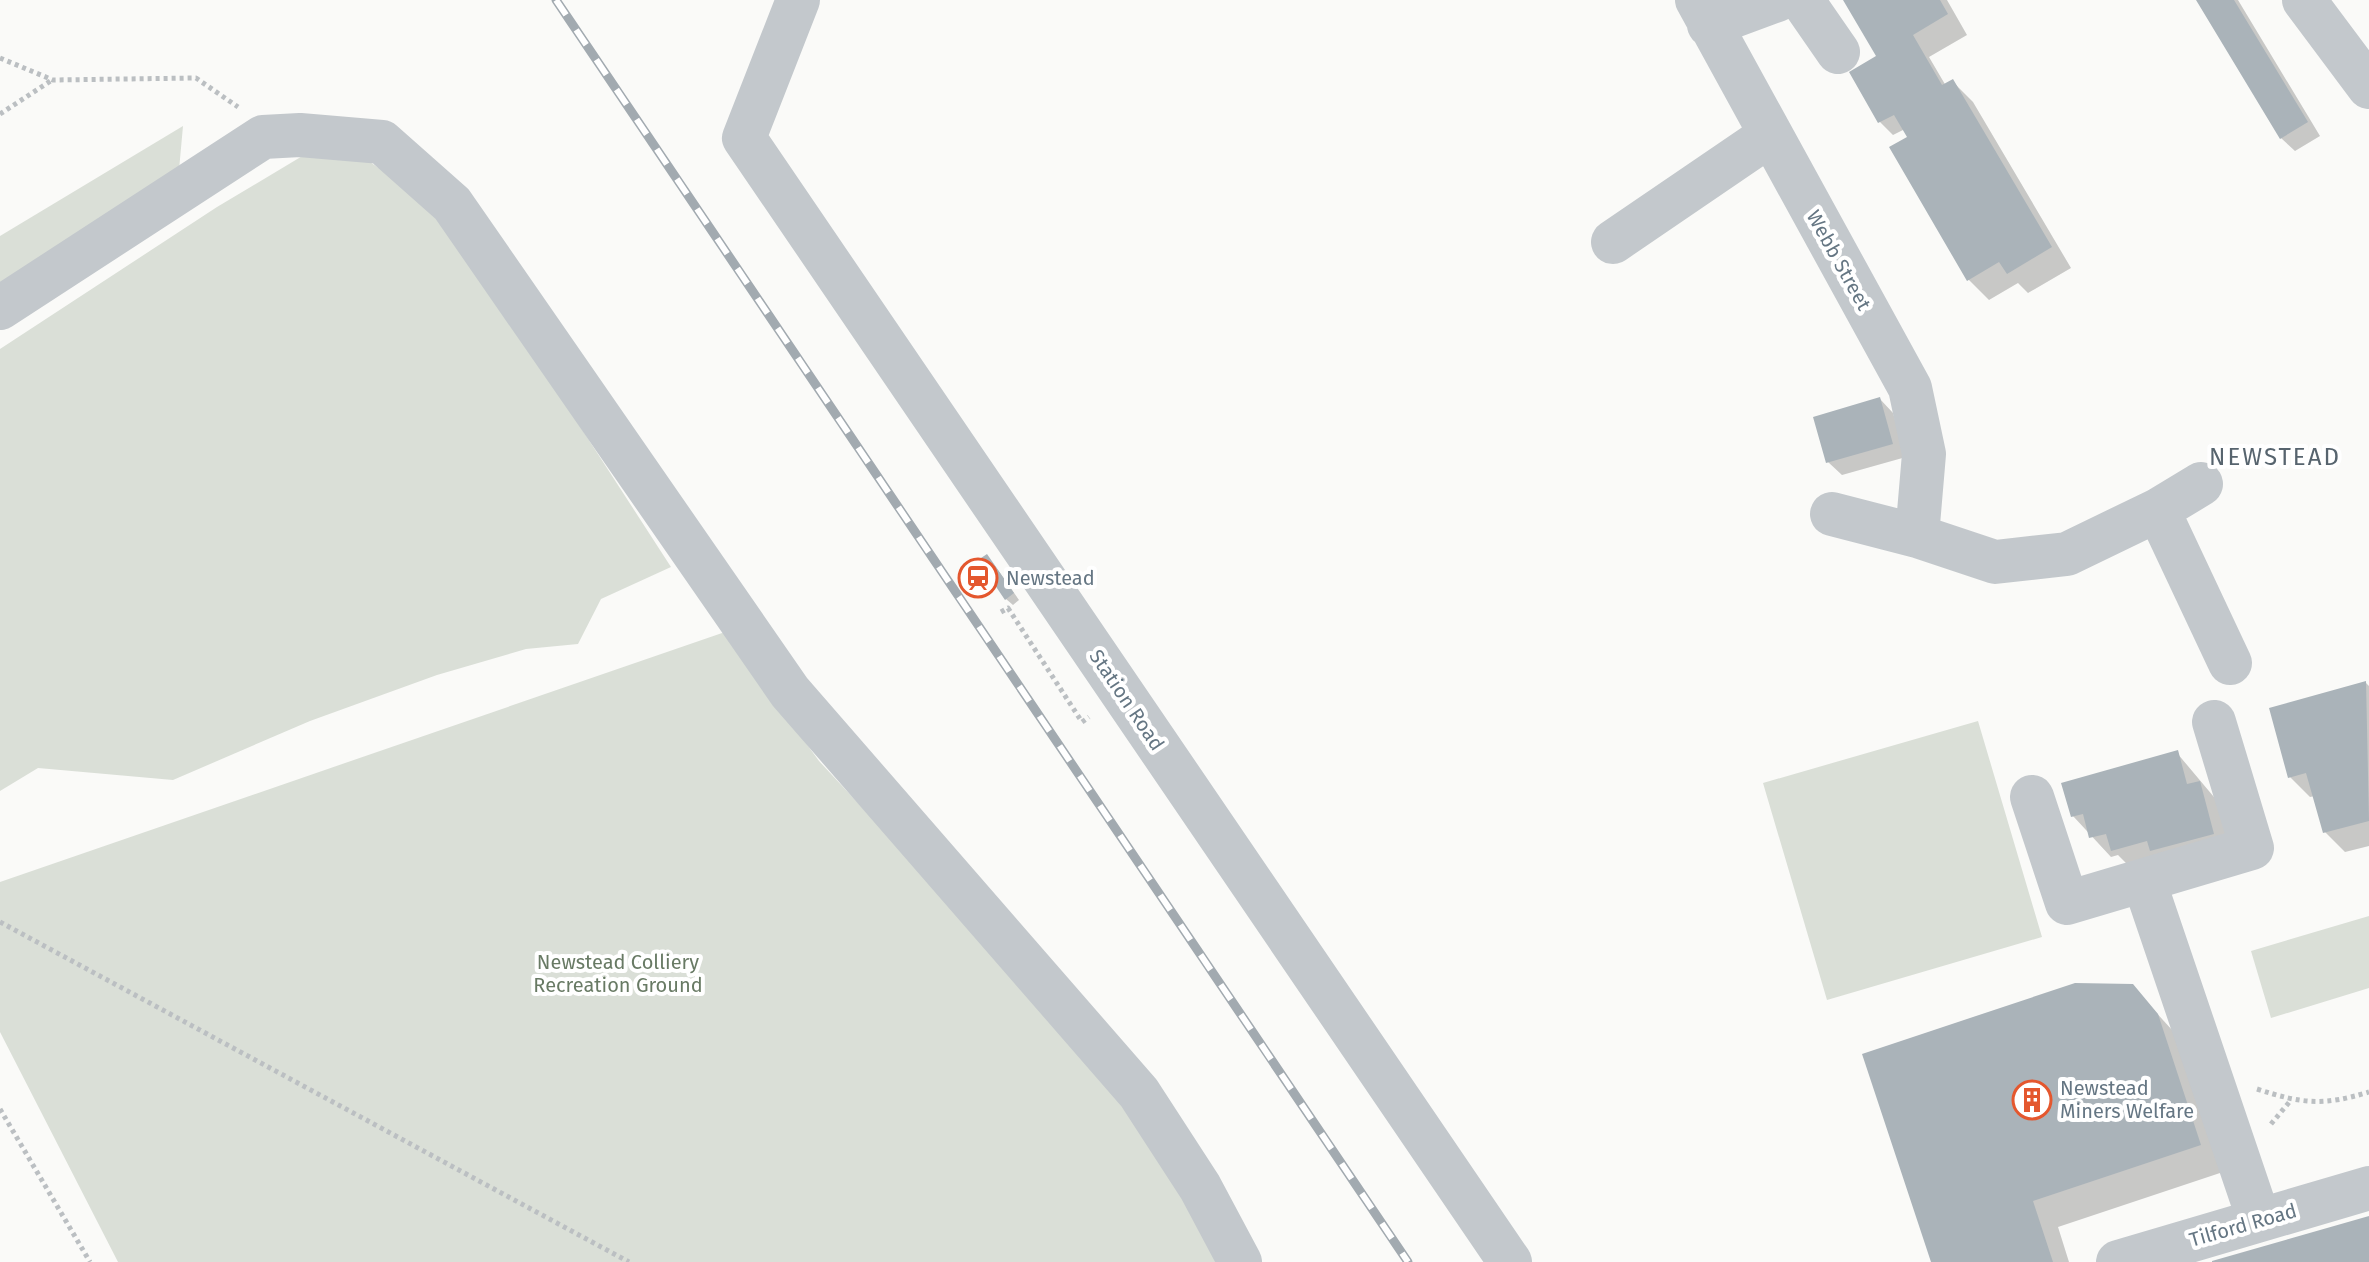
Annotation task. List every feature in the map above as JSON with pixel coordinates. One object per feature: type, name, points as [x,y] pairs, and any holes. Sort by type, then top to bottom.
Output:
[{"type":"street","name":"Station Road","points":[[798,0],[744,138],[1510,1262]]},
{"type":"street","points":[[1703,12],[1777,0]]},
{"type":"street","points":[[1802,0],[1838,52]]},
{"type":"street","points":[[2304,0],[2369,87]]},
{"type":"street","name":"Webb Street","points":[[1703,12],[1910,388],[1924,454],[1917,536]]},
{"type":"street","points":[[0,308],[263,137],[300,135],[382,142],[452,204],[790,692],[1139,1093],[1200,1187],[1240,1262]]},
{"type":"street","points":[[1613,242],[1770,135]]},
{"type":"street","points":[[1832,514],[1917,536],[1995,562],[2067,554],[2158,510],[2201,484]]},
{"type":"street","points":[[2158,510],[2199,590],[2230,663]]},
{"type":"street","points":[[2032,797],[2067,903],[2252,848],[2214,722]]},
{"type":"street","points":[[2144,881],[2259,1220]]},
{"type":"street","name":"Tilford Road","points":[[2129,1260],[2369,1188]]},
{"type":"path","points":[[0,58],[53,80],[196,78],[249,114],[263,137]]},
{"type":"path","points":[[0,114],[53,80]]},
{"type":"path","points":[[0,922],[629,1262]]},
{"type":"path","points":[[2252,1087],[2291,1100],[2332,1103],[2369,1092]]},
{"type":"path","points":[[0,1109],[90,1262]]},
{"type":"green space","points":[[183,126],[179,170],[0,296],[0,236]]},
{"type":"green space","points":[[309,152],[364,158],[424,199],[539,363],[671,567],[601,599],[578,644],[526,649],[437,675],[310,721],[173,780],[38,768],[0,791],[0,349],[217,207]]},
{"type":"green space","name":"Newstead Colliery Recreation Ground","points":[[725,632],[819,761],[1102,1066],[1221,1262],[118,1262],[0,1032],[0,882]]},
{"type":"green space","points":[[1978,721],[2042,937],[1827,1000],[1763,783]]},
{"type":"green space","points":[[2369,916],[2369,988],[2271,1018],[2251,951]]},
{"type":"building","points":[[1843,0],[1940,0],[1948,14],[1913,35],[1942,85],[1953,79],[2052,247],[2007,274],[1999,262],[1967,281],[1889,147],[1907,137],[1894,115],[1878,123],[1849,72],[1876,56]]},
{"type":"building","points":[[2196,0],[2234,0],[2308,122],[2280,139]]},
{"type":"building","points":[[1880,397],[1893,444],[1826,463],[1813,417]]},
{"type":"building","points":[[987,554],[1014,593],[1005,600],[978,560]]},
{"type":"building","points":[[2366,681],[2369,821],[2323,833],[2306,773],[2288,778],[2269,708]]},
{"type":"building","points":[[2178,750],[2187,784],[2200,781],[2214,834],[2150,851],[2147,841],[2111,851],[2106,834],[2089,838],[2083,814],[2071,817],[2061,783]]},
{"type":"building","name":"Newstead Miners Welfare","points":[[2075,983],[2133,984],[2158,1014],[2201,1145],[2033,1201],[2053,1262],[1931,1262],[1862,1054]]},
{"type":"building","points":[[2369,1216],[2369,1262],[2212,1262],[2212,1261]]},
{"type":"railway","points":[[556,0],[1408,1262]]},
{"type":"place","name":"Newstead","points":[[978,578]]},
{"type":"place","name":"Newstead Miners Welfare","points":[[2032,1100]]},
{"type":"district","name":"NEWSTEAD","points":[[2275,457]]}]
